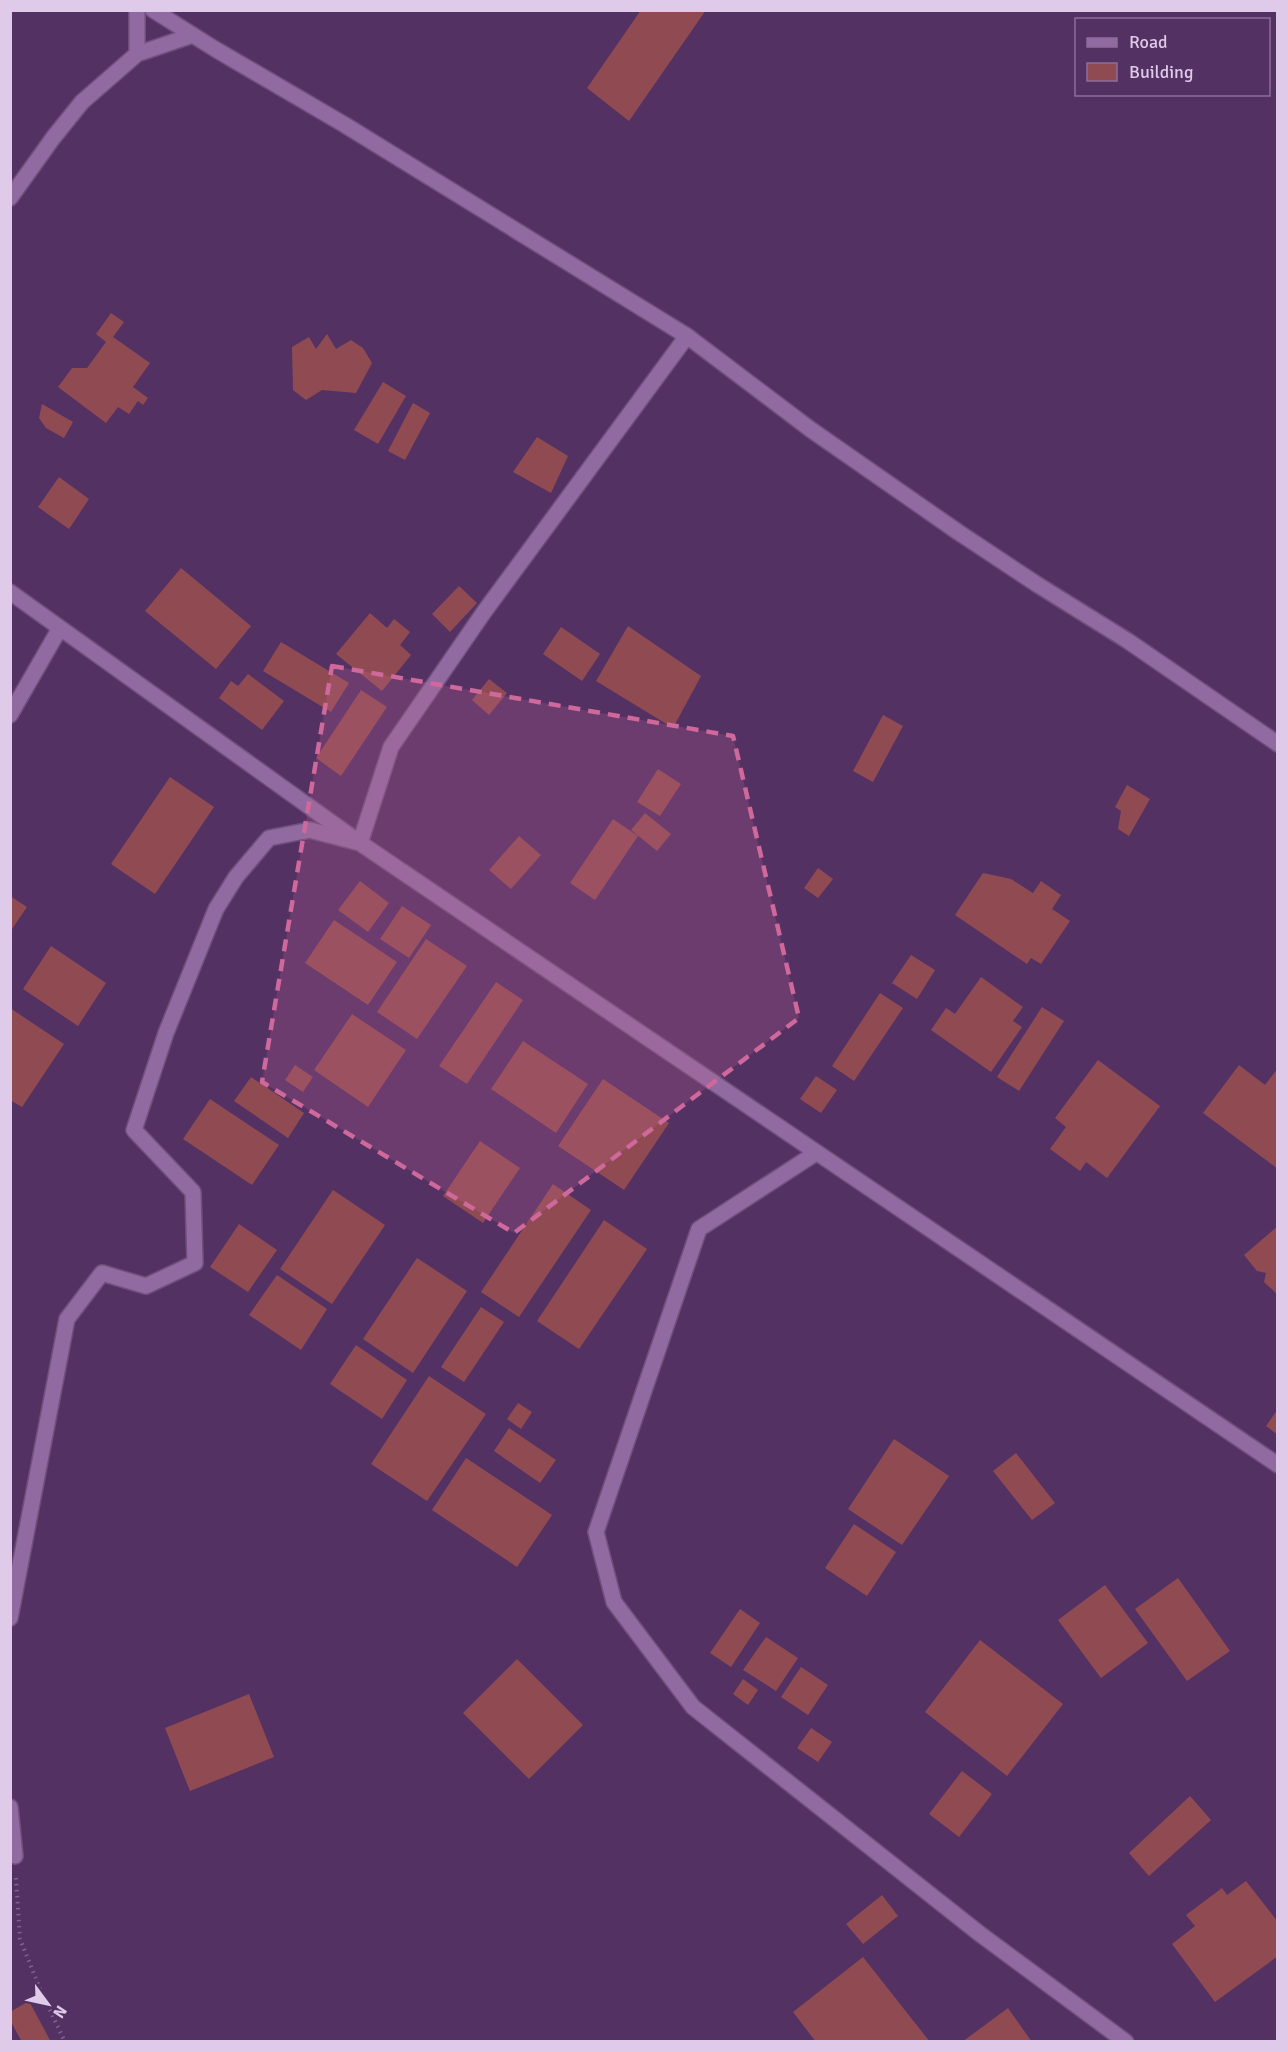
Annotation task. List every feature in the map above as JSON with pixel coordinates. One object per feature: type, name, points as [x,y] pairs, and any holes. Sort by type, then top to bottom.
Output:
[{"type":"street","points":[[137,10],[137,54]]},
{"type":"street","points":[[153,10],[345,124],[687,336],[810,429],[948,525],[1038,585],[1128,640],[1278,744]]},
{"type":"street","points":[[10,198],[82,102],[137,54],[193,35]]},
{"type":"street","points":[[360,843],[391,747],[484,612],[687,336]]},
{"type":"street","points":[[10,592],[360,843],[1278,1465]]},
{"type":"street","points":[[10,715],[60,628]]},
{"type":"street","points":[[10,1618],[67,1319],[102,1273],[146,1286],[195,1263],[194,1192],[134,1130],[166,1033],[216,909],[236,877],[269,838],[310,830],[360,843]]},
{"type":"street","points":[[816,1153],[699,1229],[596,1532],[614,1602],[693,1707],[980,1934],[1126,2042]]},
{"type":"street","points":[[10,1807],[15,1856]]},
{"type":"path","points":[[15,1856],[20,1939],[65,2042]]},
{"type":"highlighted area","points":[[332,666],[733,736],[799,1018],[514,1233],[262,1082]]},
{"type":"building","points":[[641,10],[706,10],[629,121],[587,88]]},
{"type":"building","points":[[111,313],[124,322],[113,337],[150,363],[133,387],[148,398],[143,405],[138,401],[129,414],[118,407],[106,423],[58,387],[72,368],[87,368],[106,342],[96,334]]},
{"type":"building","points":[[327,334],[336,349],[351,340],[363,348],[372,363],[356,393],[322,390],[306,400],[293,390],[292,347],[309,337],[316,349]]},
{"type":"building","points":[[383,382],[406,396],[378,444],[354,430]]},
{"type":"building","points":[[413,403],[430,413],[405,460],[388,451]]},
{"type":"building","points":[[42,404],[73,422],[64,438],[46,428],[39,418]]},
{"type":"building","points":[[537,437],[568,456],[551,493],[513,472]]},
{"type":"building","points":[[59,477],[89,499],[69,529],[38,507]]},
{"type":"building","points":[[181,568],[251,626],[216,669],[145,611]]},
{"type":"building","points":[[459,586],[477,603],[450,632],[432,614]]},
{"type":"building","points":[[370,613],[387,628],[394,619],[410,632],[400,645],[411,655],[382,691],[336,654]]},
{"type":"building","points":[[628,626],[701,676],[673,728],[596,681]]},
{"type":"building","points":[[561,627],[600,654],[582,681],[543,654]]},
{"type":"building","points":[[281,642],[349,683],[331,712],[263,671]]},
{"type":"building","points":[[248,674],[284,701],[262,730],[219,698],[231,681],[238,686]]},
{"type":"building","points":[[489,679],[507,693],[489,715],[472,700]]},
{"type":"building","points":[[361,690],[387,707],[341,776],[316,758]]},
{"type":"building","points":[[883,715],[903,726],[873,782],[853,771]]},
{"type":"building","points":[[658,769],[681,784],[660,816],[637,802]]},
{"type":"building","points":[[170,777],[214,807],[155,894],[111,864]]},
{"type":"building","points":[[1127,785],[1150,799],[1129,836],[1118,829],[1121,811],[1115,807]]},
{"type":"building","points":[[645,813],[671,834],[657,851],[631,830]]},
{"type":"building","points":[[613,819],[638,836],[595,900],[570,883]]},
{"type":"building","points":[[519,836],[541,855],[511,889],[489,870]]},
{"type":"building","points":[[818,868],[833,879],[818,898],[804,888]]},
{"type":"building","points":[[983,873],[1011,879],[1033,893],[1041,881],[1061,895],[1052,909],[1070,921],[1041,964],[1031,958],[1027,964],[955,915]]},
{"type":"building","points":[[360,881],[389,903],[368,932],[338,910]]},
{"type":"building","points":[[10,896],[27,907],[10,932]]},
{"type":"building","points":[[402,906],[431,925],[409,958],[380,939]]},
{"type":"building","points":[[334,920],[397,962],[368,1005],[305,963]]},
{"type":"building","points":[[426,939],[467,966],[417,1039],[377,1012]]},
{"type":"building","points":[[51,946],[106,983],[78,1026],[23,989]]},
{"type":"building","points":[[911,955],[935,970],[917,999],[892,983]]},
{"type":"building","points":[[981,977],[1023,1007],[1013,1021],[1022,1027],[991,1072],[931,1030],[946,1008],[955,1014]]},
{"type":"building","points":[[496,982],[523,1000],[467,1084],[439,1066]]},
{"type":"building","points":[[880,993],[903,1008],[854,1081],[832,1066]]},
{"type":"building","points":[[1042,1007],[1064,1021],[1019,1091],[997,1077]]},
{"type":"building","points":[[10,1008],[64,1044],[22,1107],[10,1100]]},
{"type":"building","points":[[352,1014],[406,1050],[368,1107],[314,1070]]},
{"type":"building","points":[[523,1041],[588,1084],[556,1133],[491,1089]]},
{"type":"building","points":[[1098,1060],[1160,1106],[1107,1178],[1086,1162],[1080,1171],[1050,1149],[1066,1127],[1055,1118]]},
{"type":"building","points":[[295,1065],[313,1077],[303,1092],[285,1080]]},
{"type":"building","points":[[1239,1065],[1265,1085],[1278,1068],[1278,1169],[1203,1113]]},
{"type":"building","points":[[816,1076],[837,1090],[821,1113],[800,1099]]},
{"type":"building","points":[[251,1077],[304,1113],[288,1138],[234,1101]]},
{"type":"building","points":[[603,1079],[669,1123],[624,1190],[558,1146]]},
{"type":"building","points":[[210,1099],[279,1145],[252,1185],[183,1139]]},
{"type":"building","points":[[480,1141],[520,1168],[483,1223],[443,1196]]},
{"type":"building","points":[[553,1184],[591,1210],[519,1317],[481,1292]]},
{"type":"building","points":[[333,1190],[385,1225],[332,1304],[280,1269]]},
{"type":"building","points":[[604,1220],[647,1249],[579,1349],[537,1321]]},
{"type":"building","points":[[239,1224],[277,1250],[248,1292],[210,1267]]},
{"type":"building","points":[[1278,1226],[1278,1295],[1264,1282],[1266,1273],[1257,1271],[1244,1255]]},
{"type":"building","points":[[417,1258],[467,1291],[413,1373],[363,1339]]},
{"type":"building","points":[[277,1275],[327,1309],[301,1350],[249,1315]]},
{"type":"building","points":[[481,1307],[504,1322],[464,1382],[441,1367]]},
{"type":"building","points":[[356,1345],[407,1380],[382,1419],[330,1384]]},
{"type":"building","points":[[429,1376],[486,1414],[427,1501],[371,1464]]},
{"type":"building","points":[[518,1403],[532,1412],[521,1429],[507,1419]]},
{"type":"building","points":[[1278,1409],[1278,1435],[1266,1426]]},
{"type":"building","points":[[509,1428],[556,1460],[540,1483],[494,1451]]},
{"type":"building","points":[[894,1439],[949,1476],[902,1545],[848,1509]]},
{"type":"building","points":[[1016,1453],[1055,1503],[1032,1520],[993,1471]]},
{"type":"building","points":[[466,1458],[552,1515],[517,1567],[432,1510]]},
{"type":"building","points":[[854,1524],[896,1552],[867,1596],[825,1568]]},
{"type":"building","points":[[1178,1578],[1230,1651],[1187,1681],[1135,1609]]},
{"type":"building","points":[[1105,1585],[1148,1643],[1101,1678],[1058,1620]]},
{"type":"building","points":[[740,1609],[760,1623],[731,1667],[710,1653]]},
{"type":"building","points":[[766,1637],[798,1658],[776,1691],[743,1670]]},
{"type":"building","points":[[980,1640],[1063,1704],[1007,1776],[925,1712]]},
{"type":"building","points":[[517,1659],[583,1725],[529,1779],[463,1713]]},
{"type":"building","points":[[801,1667],[828,1685],[808,1715],[781,1697]]},
{"type":"building","points":[[743,1679],[758,1690],[748,1705],[733,1694]]},
{"type":"building","points":[[249,1694],[274,1757],[190,1791],[165,1728]]},
{"type":"building","points":[[811,1728],[832,1742],[818,1762],[797,1748]]},
{"type":"building","points":[[962,1771],[992,1794],[959,1837],[929,1814]]},
{"type":"building","points":[[1190,1796],[1211,1820],[1149,1876],[1129,1853]]},
{"type":"building","points":[[1246,1881],[1278,1922],[1278,1956],[1215,2002],[1172,1944],[1195,1926],[1186,1915],[1222,1888],[1227,1895]]},
{"type":"building","points":[[882,1895],[898,1916],[863,1944],[846,1924]]},
{"type":"building","points":[[863,1957],[930,2042],[816,2042],[793,2012]]},
{"type":"building","points":[[29,2001],[51,2042],[22,2042],[10,2020],[10,2012]]},
{"type":"building","points":[[1008,2008],[1032,2042],[962,2042]]}]
